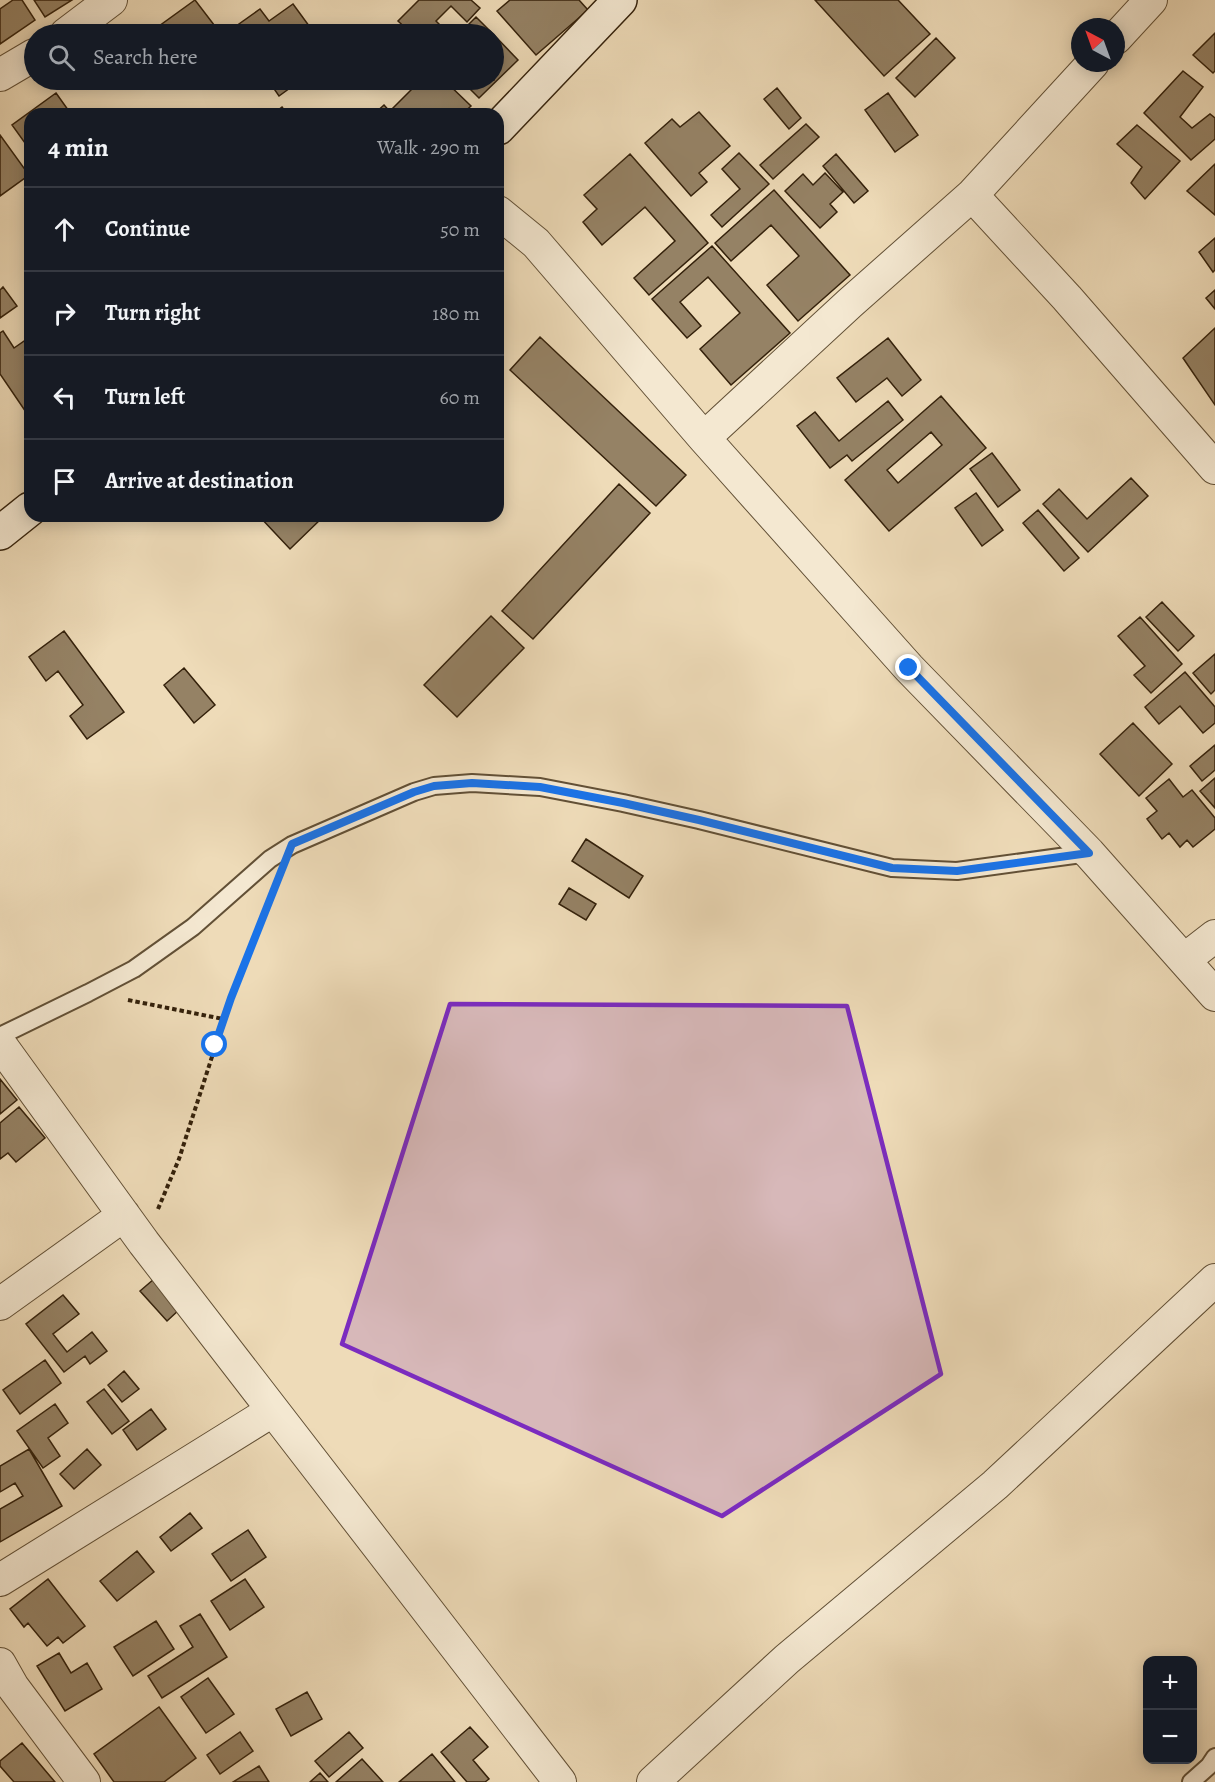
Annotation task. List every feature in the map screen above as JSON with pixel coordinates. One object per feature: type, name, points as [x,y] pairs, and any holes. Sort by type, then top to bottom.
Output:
[{"type":"street","points":[[79,24],[111,0]]},
{"type":"street","points":[[504,122],[620,0]]},
{"type":"street","points":[[1125,28],[1151,0]]},
{"type":"street","points":[[0,75],[24,61]]},
{"type":"street","points":[[704,438],[850,303],[972,195],[1085,72]]},
{"type":"street","points":[[972,195],[1067,298],[1215,468]]},
{"type":"street","points":[[504,217],[536,243],[704,438],[909,668],[1089,853],[1215,995]]},
{"type":"street","points":[[0,532],[24,514]]},
{"type":"street","points":[[1184,960],[1215,936]]},
{"type":"street","points":[[0,1044],[144,1243],[560,1782]]},
{"type":"street","points":[[0,1304],[124,1215]]},
{"type":"street","points":[[653,1782],[787,1659],[995,1485],[1215,1280]]},
{"type":"street","points":[[0,1580],[272,1411]]},
{"type":"street","points":[[0,1664],[13,1687],[84,1782]]},
{"type":"lane","points":[[0,1036],[134,969],[193,927],[270,859],[292,844],[414,792],[434,786],[472,783],[540,787],[623,803],[892,868],[957,871],[1089,853]]},
{"type":"lane","points":[[1191,1782],[1215,1757]]},
{"type":"path","points":[[144,1243],[179,1159],[201,1096],[224,1018],[292,844]]},
{"type":"path","points":[[88,993],[224,1018]]},
{"type":"highlighted area","points":[[450,1004],[847,1006],[941,1374],[722,1516],[342,1344]]},
{"type":"building","points":[[13,0],[22,0],[35,20],[24,24],[24,28],[0,44],[0,9]]},
{"type":"building","points":[[34,0],[72,0],[45,17]]},
{"type":"building","points":[[195,0],[213,24],[162,24]]},
{"type":"building","points":[[419,0],[471,0],[480,8],[467,22],[451,6],[436,21],[439,24],[401,24],[398,21]]},
{"type":"building","points":[[510,0],[579,0],[588,10],[536,55],[497,11]]},
{"type":"building","points":[[815,0],[898,0],[930,34],[884,76]]},
{"type":"building","points":[[293,4],[308,24],[239,24],[260,9],[269,21]]},
{"type":"building","points":[[476,17],[483,24],[469,24]]},
{"type":"building","points":[[1215,33],[1215,71],[1213,73],[1193,55]]},
{"type":"building","points":[[936,38],[955,58],[915,97],[896,78]]},
{"type":"building","points":[[504,45],[518,60],[504,74]]},
{"type":"building","points":[[1183,71],[1203,87],[1180,117],[1192,128],[1210,114],[1215,118],[1215,139],[1191,160],[1144,113]]},
{"type":"building","points":[[777,88],[801,118],[789,129],[764,99]]},
{"type":"building","points":[[275,90],[287,90],[279,96]]},
{"type":"building","points":[[411,90],[454,90],[471,106],[469,108],[393,108]]},
{"type":"building","points":[[471,90],[487,90],[479,98]]},
{"type":"building","points":[[56,93],[67,108],[35,108]]},
{"type":"building","points":[[888,93],[918,135],[895,152],[865,110]]},
{"type":"building","points":[[699,112],[730,146],[699,173],[707,182],[691,196],[645,143],[672,119],[680,127]]},
{"type":"building","points":[[24,116],[24,142],[12,125]]},
{"type":"building","points":[[806,124],[819,137],[773,179],[760,165]]},
{"type":"building","points":[[1137,125],[1180,161],[1145,199],[1131,183],[1142,167],[1117,144]]},
{"type":"building","points":[[0,135],[24,168],[24,179],[0,196]]},
{"type":"building","points":[[739,153],[769,184],[722,227],[711,215],[740,189],[722,169]]},
{"type":"building","points":[[630,154],[708,243],[649,295],[634,278],[675,241],[645,207],[602,245],[583,222],[597,209],[584,195]]},
{"type":"building","points":[[836,154],[868,191],[854,203],[823,166]]},
{"type":"building","points":[[1215,164],[1215,215],[1187,191]]},
{"type":"building","points":[[825,173],[843,192],[830,204],[837,212],[820,228],[785,191],[803,174],[813,185]]},
{"type":"building","points":[[774,190],[850,275],[798,321],[767,285],[799,256],[771,225],[731,261],[715,243]]},
{"type":"building","points":[[1215,238],[1215,270],[1213,272],[1199,252]]},
{"type":"building","points":[[712,246],[790,333],[731,385],[700,349],[740,313],[708,277],[680,302],[701,326],[687,338],[652,299]]},
{"type":"building","points":[[3,287],[17,306],[0,318],[0,290]]},
{"type":"building","points":[[1215,290],[1215,309],[1206,298]]},
{"type":"building","points":[[1215,328],[1215,405],[1183,358]]},
{"type":"building","points":[[3,331],[14,348],[24,341],[24,409],[0,374],[0,333]]},
{"type":"building","points":[[540,337],[686,475],[656,506],[510,370]]},
{"type":"building","points":[[888,338],[921,380],[902,396],[887,378],[856,402],[837,378]]},
{"type":"building","points":[[941,396],[986,448],[889,531],[845,480]],"holes":[[[931,432],[942,445],[898,483],[887,470]]]},
{"type":"building","points":[[888,401],[903,420],[852,461],[847,455],[830,468],[797,426],[815,412],[839,441]]},
{"type":"building","points":[[992,453],[1020,490],[998,507],[970,469]]},
{"type":"building","points":[[1131,478],[1148,496],[1088,552],[1043,504],[1059,489],[1087,519]]},
{"type":"building","points":[[619,484],[650,513],[533,639],[502,611]]},
{"type":"building","points":[[976,493],[1003,530],[982,546],[955,508]]},
{"type":"building","points":[[1038,510],[1079,558],[1064,571],[1023,523]]},
{"type":"building","points":[[265,522],[318,522],[290,549]]},
{"type":"building","points":[[1162,602],[1194,636],[1178,651],[1146,617]]},
{"type":"building","points":[[491,616],[524,648],[457,717],[424,685]]},
{"type":"building","points":[[1140,617],[1182,664],[1151,693],[1134,675],[1145,666],[1118,636]]},
{"type":"building","points":[[64,631],[124,712],[87,739],[70,716],[83,705],[58,671],[46,681],[29,657]]},
{"type":"building","points":[[1215,654],[1215,690],[1211,694],[1193,673]]},
{"type":"building","points":[[184,668],[215,705],[194,723],[164,685]]},
{"type":"building","points":[[1185,672],[1215,707],[1215,723],[1203,733],[1180,706],[1159,724],[1145,707]]},
{"type":"building","points":[[1133,723],[1172,764],[1139,796],[1100,754]]},
{"type":"building","points":[[1215,745],[1215,770],[1202,781],[1190,766]]},
{"type":"building","points":[[1215,778],[1215,808],[1200,791]]},
{"type":"building","points":[[1169,779],[1183,797],[1192,790],[1215,818],[1215,829],[1193,847],[1187,840],[1180,847],[1169,833],[1162,839],[1147,819],[1157,811],[1146,798]]},
{"type":"building","points":[[586,839],[643,876],[629,898],[572,861]]},
{"type":"building","points":[[569,888],[596,904],[586,920],[559,904]]},
{"type":"building","points":[[0,1079],[17,1100],[0,1114]]},
{"type":"building","points":[[19,1107],[45,1138],[16,1162],[8,1153],[0,1159],[0,1123]]},
{"type":"building","points":[[154,1279],[180,1309],[167,1321],[140,1291]]},
{"type":"building","points":[[63,1295],[79,1314],[53,1334],[67,1352],[92,1332],[107,1351],[90,1364],[85,1356],[64,1372],[26,1324]]},
{"type":"building","points":[[45,1360],[61,1383],[20,1414],[3,1390]]},
{"type":"building","points":[[124,1371],[139,1389],[122,1402],[108,1385]]},
{"type":"building","points":[[104,1389],[129,1421],[112,1434],[87,1402]]},
{"type":"building","points":[[55,1404],[68,1423],[48,1438],[60,1456],[43,1468],[17,1431]]},
{"type":"building","points":[[151,1409],[166,1429],[137,1450],[123,1430]]},
{"type":"building","points":[[29,1449],[62,1506],[0,1542],[0,1509],[23,1496],[15,1483],[0,1492],[0,1466]]},
{"type":"building","points":[[87,1449],[101,1465],[74,1489],[60,1474]]},
{"type":"building","points":[[190,1513],[202,1528],[171,1551],[160,1537]]},
{"type":"building","points":[[248,1530],[266,1557],[231,1581],[212,1554]]},
{"type":"building","points":[[137,1551],[154,1572],[117,1601],[100,1581]]},
{"type":"building","points":[[48,1579],[85,1626],[63,1643],[58,1637],[47,1646],[28,1623],[24,1627],[10,1609]]},
{"type":"building","points":[[245,1579],[264,1607],[230,1630],[211,1601]]},
{"type":"building","points":[[200,1614],[227,1657],[162,1698],[148,1676],[193,1647],[180,1626]]},
{"type":"building","points":[[156,1621],[174,1649],[133,1676],[114,1647]]},
{"type":"building","points":[[59,1653],[71,1673],[87,1663],[102,1689],[65,1711],[37,1666]]},
{"type":"building","points":[[208,1678],[234,1714],[206,1733],[181,1697]]},
{"type":"building","points":[[307,1692],[322,1719],[291,1736],[276,1709]]},
{"type":"building","points":[[159,1707],[196,1758],[164,1782],[114,1782],[94,1754]]},
{"type":"building","points":[[470,1727],[488,1747],[473,1760],[489,1779],[485,1782],[467,1782],[441,1752]]},
{"type":"building","points":[[240,1732],[253,1751],[220,1774],[207,1755]]},
{"type":"building","points":[[349,1732],[363,1748],[329,1777],[315,1761]]},
{"type":"building","points":[[22,1743],[55,1782],[14,1782],[0,1766],[0,1761]]},
{"type":"building","points":[[432,1754],[455,1782],[399,1782]]},
{"type":"building","points":[[362,1759],[383,1782],[336,1782]]},
{"type":"building","points":[[259,1766],[269,1782],[233,1782]]},
{"type":"building","points":[[320,1773],[328,1782],[310,1782]]},
{"type":"route","points":[[215,1045],[231,998],[292,844],[414,792],[434,786],[472,783],[540,787],[699,820],[892,868],[957,871],[1089,853],[909,668]]}]
